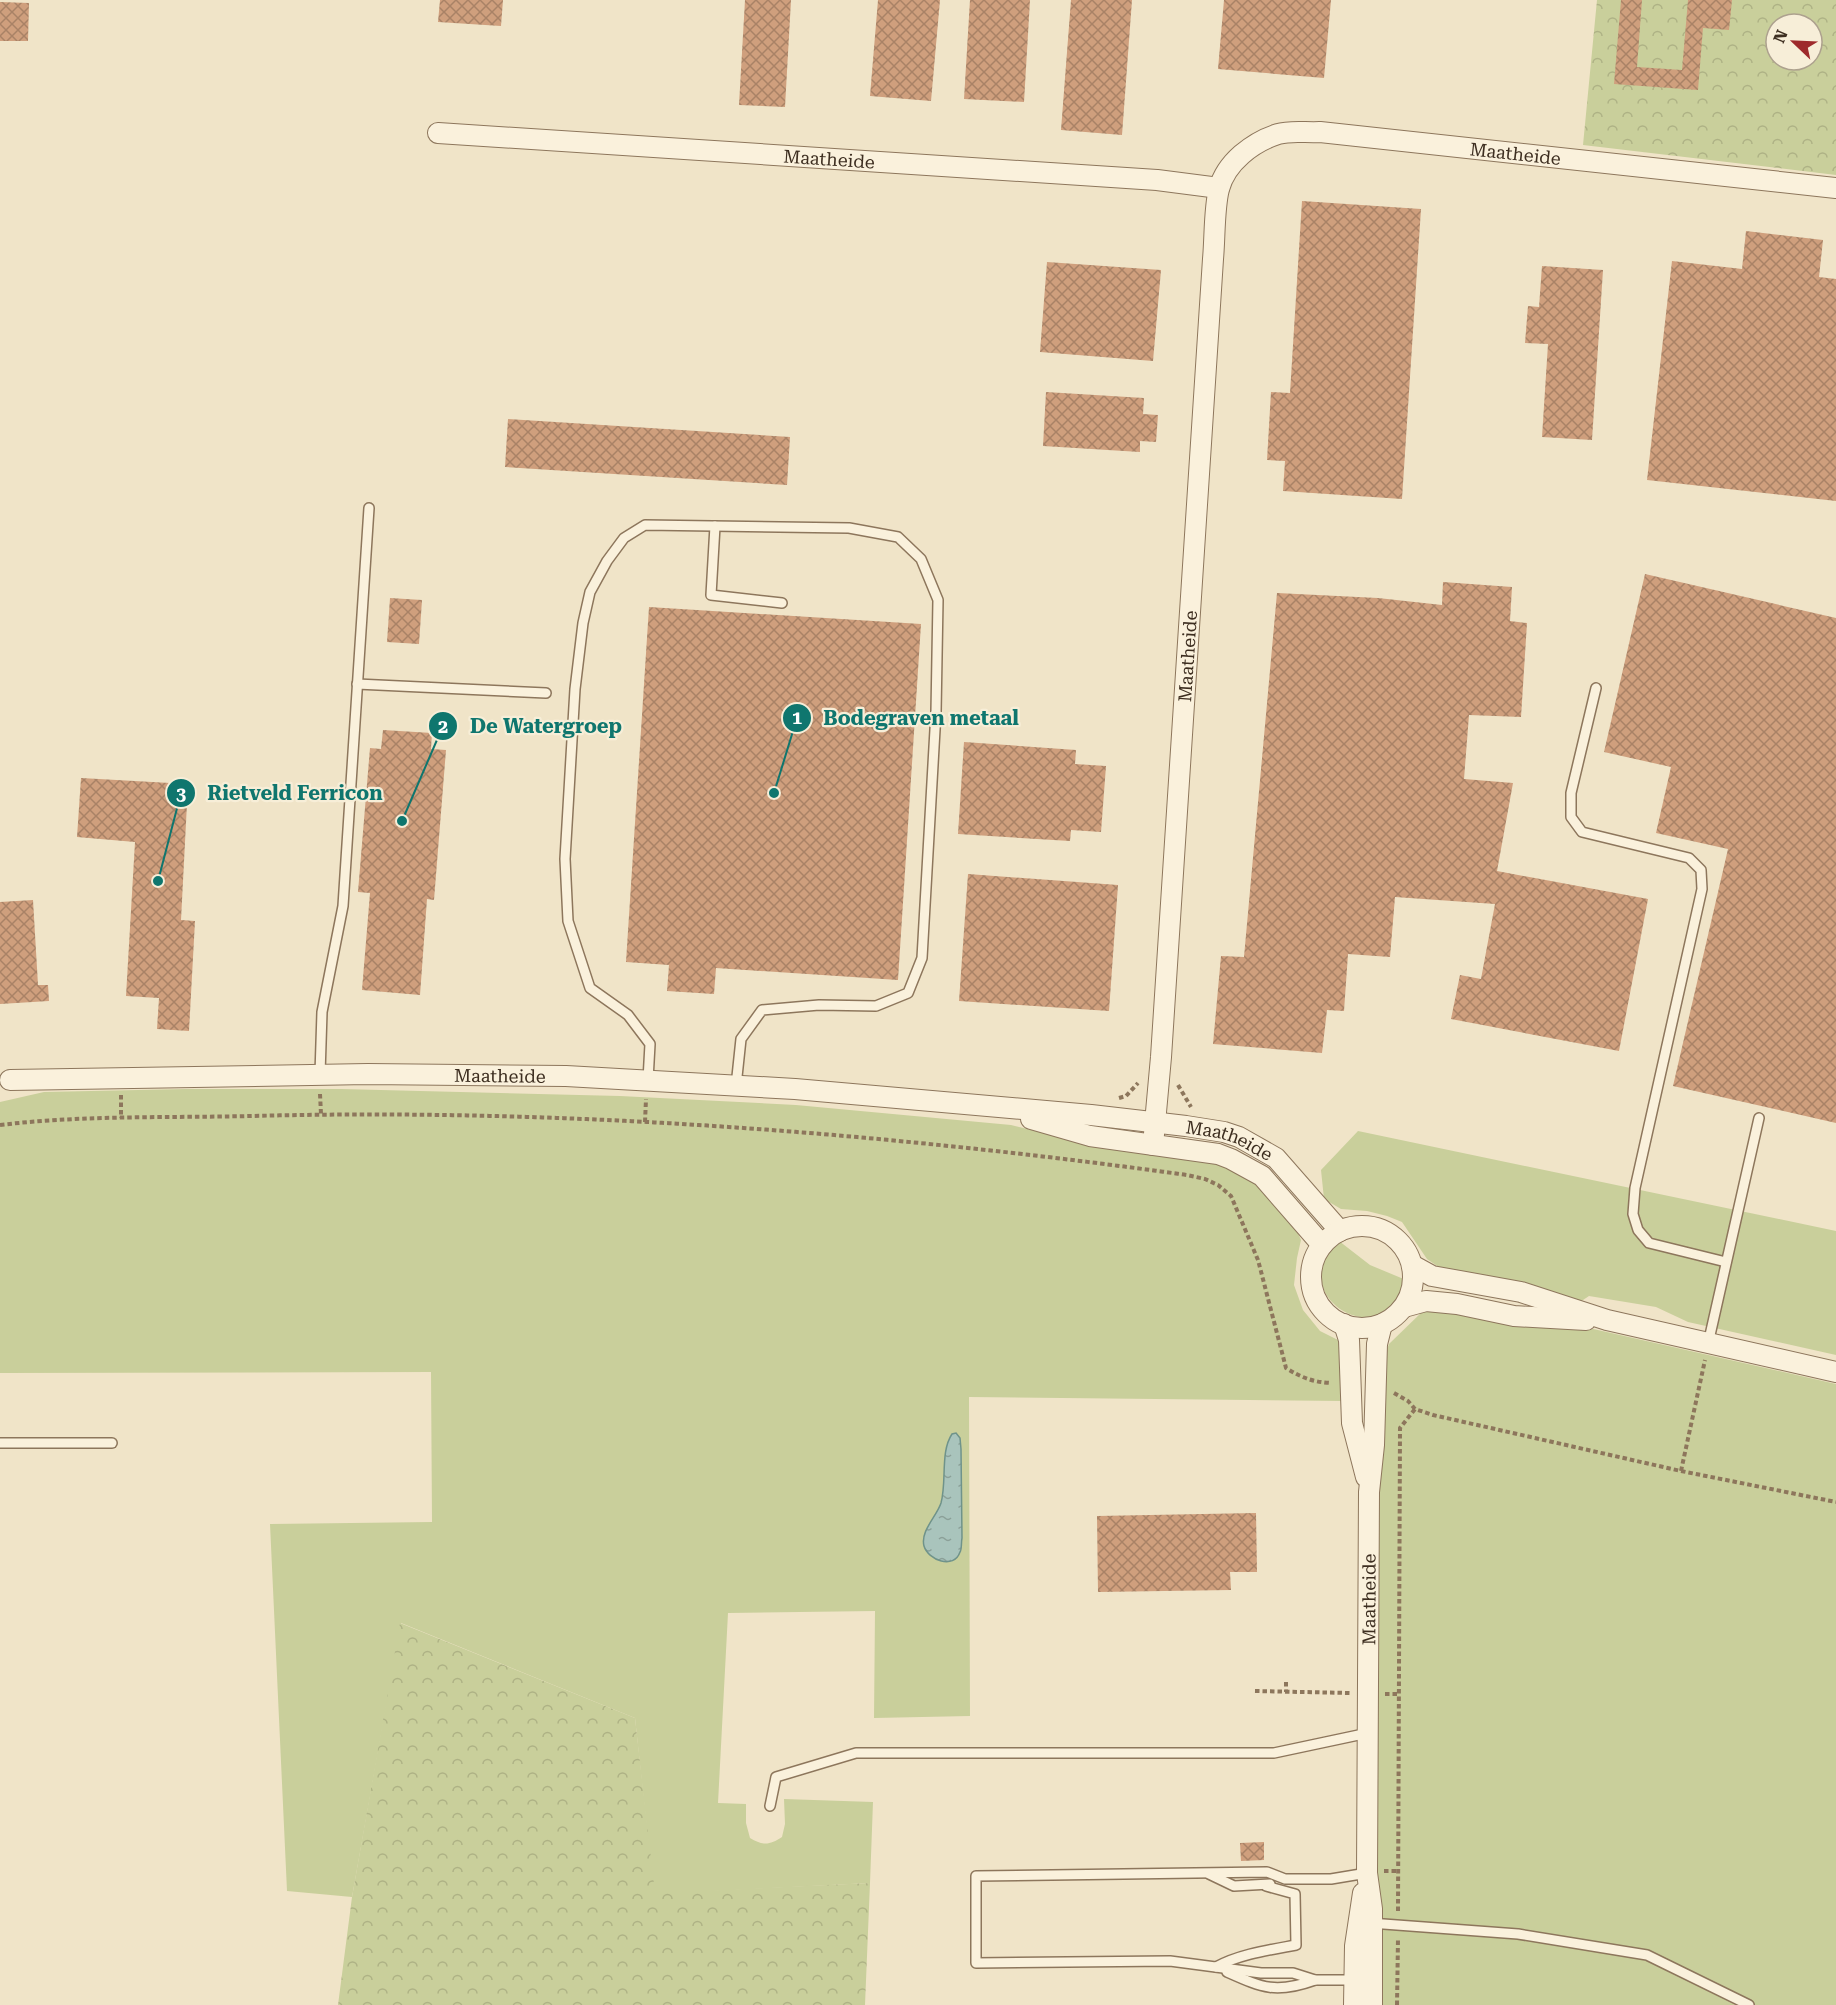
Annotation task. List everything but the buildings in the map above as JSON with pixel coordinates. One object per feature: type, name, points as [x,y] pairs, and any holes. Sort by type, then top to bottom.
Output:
[{"type":"street","name":"Maatheide","points":[[1153,1145],[1161,1057],[1211,282],[1219,188],[1229,169],[1242,154],[1259,142],[1280,133],[1320,132],[1836,188]]},
{"type":"street","name":"Maatheide","points":[[438,133],[1157,180],[1219,188]]},
{"type":"street","name":"Maatheide","points":[[3,1081],[320,1074],[555,1076],[795,1089],[1155,1122],[1224,1132],[1239,1137],[1276,1158],[1340,1231]]},
{"type":"street","name":"Maatheide","points":[[991,1108],[1090,1136],[1218,1154],[1231,1158],[1262,1176],[1322,1245]]},
{"type":"street","points":[[1354,1226],[1370,1226],[1384,1230],[1402,1245],[1412,1265],[1412,1288],[1404,1307],[1382,1324],[1368,1328],[1351,1327],[1344,1324],[1322,1309],[1314,1294],[1311,1277],[1314,1260],[1322,1245],[1340,1231],[1354,1226]]},
{"type":"street","points":[[1412,1265],[1432,1276],[1521,1292],[1607,1320],[1836,1372]]},
{"type":"street","points":[[1404,1307],[1426,1301],[1457,1304],[1514,1316],[1607,1320]]},
{"type":"street","points":[[1344,1324],[1349,1340],[1352,1423],[1369,1492]]},
{"type":"street","name":"Maatheide","points":[[1354,2005],[1363,1980],[1365,1923],[1372,1909],[1367,1873],[1369,1492],[1374,1445],[1377,1344],[1382,1324]]},
{"type":"street","name":"Maatheide","points":[[1363,1980],[1372,2005]]},
{"type":"lane","points":[[320,1074],[322,1012],[343,906],[369,508]]},
{"type":"lane","points":[[648,1080],[650,1044],[628,1016],[590,987],[568,921],[565,859],[575,689],[583,623],[590,592],[607,561],[624,538],[645,525],[849,528],[898,537],[921,559],[938,600],[936,712],[922,958],[908,993],[876,1006],[819,1005],[762,1010],[741,1039],[736,1086]]},
{"type":"lane","points":[[715,526],[711,595],[782,603]]},
{"type":"lane","points":[[357,684],[546,693]]},
{"type":"lane","points":[[1596,688],[1571,794],[1571,817],[1582,832],[1689,858],[1701,870],[1702,889],[1635,1188],[1633,1214],[1638,1230],[1649,1243],[1726,1262]]},
{"type":"lane","points":[[1708,1344],[1759,1118]]},
{"type":"lane","points":[[0,1443],[112,1443]]},
{"type":"lane","points":[[770,1806],[776,1777],[856,1753],[1274,1753],[1368,1733]]},
{"type":"lane","points":[[1363,1980],[1315,1980],[1293,1974],[1261,1973],[1170,1962],[976,1963],[976,1876],[1267,1872],[1283,1878],[1331,1879],[1367,1873]]},
{"type":"lane","points":[[1207,1873],[1234,1886],[1266,1886],[1295,1894],[1296,1945],[1262,1951],[1216,1967]]},
{"type":"lane","points":[[1266,1886],[1283,1878]]},
{"type":"lane","points":[[1365,1923],[1518,1934],[1647,1955],[1749,2005]]},
{"type":"lane","points":[[1216,1967],[1260,1987],[1293,1988],[1315,1980]]},
{"type":"path","points":[[0,1125],[121,1118],[321,1114],[504,1116],[627,1121],[792,1131],[986,1149],[1196,1177],[1218,1185],[1231,1196],[1258,1260],[1286,1368],[1302,1378],[1316,1382],[1351,1385]]},
{"type":"path","points":[[1681,1471],[1708,1344]]},
{"type":"path","points":[[1375,1391],[1397,1393],[1415,1409],[1433,1415],[1681,1471],[1836,1502]]},
{"type":"path","points":[[1397,2005],[1401,1428],[1415,1409]]},
{"type":"path","points":[[1286,1682],[1286,1692]]},
{"type":"path","points":[[1255,1691],[1399,1694]]},
{"type":"green space","points":[[1597,0],[1836,0],[1836,175],[1583,145]]},
{"type":"green space","points":[[341,1089],[620,1096],[796,1105],[1011,1125],[1089,1144],[1223,1161],[1258,1181],[1294,1224],[1301,1240],[1294,1285],[1303,1310],[1320,1331],[1344,1343],[1343,1401],[969,1397],[970,1716],[874,1718],[875,1611],[728,1613],[718,1803],[746,1804],[746,1823],[750,1838],[766,1843],[774,1842],[782,1837],[785,1824],[784,1799],[873,1802],[870,1883],[654,1894],[635,1718],[401,1623],[352,1897],[287,1891],[270,1524],[432,1522],[431,1372],[0,1373],[0,1102],[44,1092]]},
{"type":"green space","points":[[1358,1131],[1836,1231],[1836,1355],[1688,1322],[1656,1307],[1589,1296],[1580,1302],[1443,1270],[1427,1259],[1402,1222],[1367,1211],[1341,1209],[1324,1199],[1321,1170]]},
{"type":"green space","points":[[1339,1241],[1370,1265],[1406,1280],[1397,1303],[1381,1315],[1363,1317],[1345,1312],[1330,1300],[1322,1283],[1324,1263]]},
{"type":"green space","points":[[1424,1310],[1589,1328],[1836,1384],[1836,2005],[1378,2005],[1378,1411],[1381,1366],[1389,1344]]},
{"type":"green space","points":[[400,1623],[635,1718],[655,1893],[870,1883],[865,2005],[338,2005],[352,1897]]},
{"type":"water","points":[[956,1433],[960,1438],[961,1449],[962,1538],[961,1549],[957,1557],[947,1562],[930,1555],[926,1551],[923,1540],[941,1503],[946,1449],[952,1434]]},
{"type":"place","name":"Bodegraven metaal","points":[[774,793]]},
{"type":"place","name":"De Watergroep","points":[[402,821]]},
{"type":"place","name":"Rietveld Ferricon","points":[[158,881]]}]
